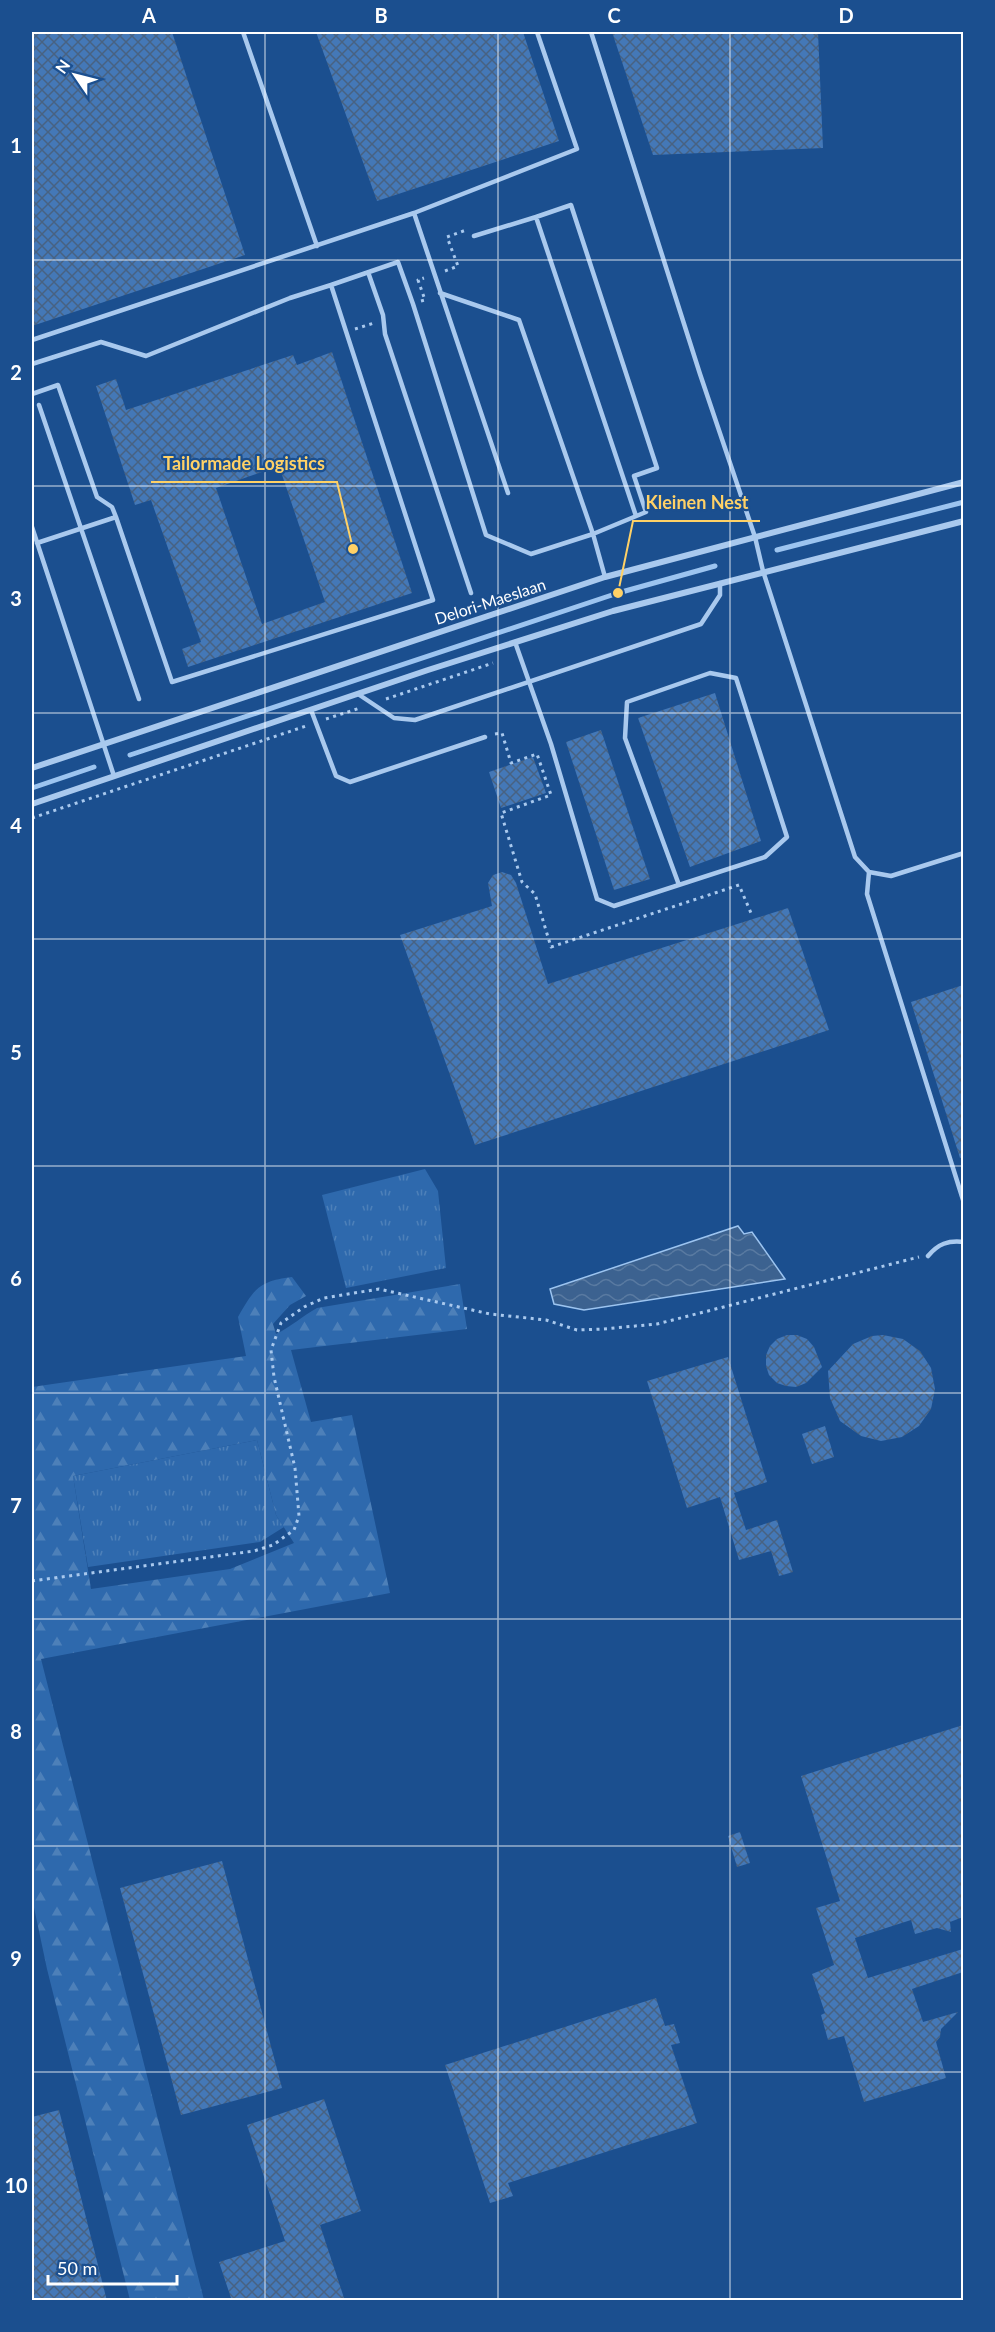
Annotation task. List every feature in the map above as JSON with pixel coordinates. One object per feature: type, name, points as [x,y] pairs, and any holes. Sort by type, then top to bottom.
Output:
[{"type":"street","name":"Delori-Maeslaan","points":[[32,768],[605,577],[963,482]]},
{"type":"street","points":[[32,804],[613,611],[963,521]]},
{"type":"lane","points":[[243,32],[317,246]]},
{"type":"lane","points":[[32,340],[414,213],[577,149],[537,32]]},
{"type":"lane","points":[[591,32],[700,374],[755,537],[763,571],[855,857],[869,872],[891,876],[963,853]]},
{"type":"lane","points":[[32,364],[101,342],[147,356],[290,298],[398,262],[486,535],[531,554],[593,534],[646,512],[634,476],[657,468],[571,205],[474,236]]},
{"type":"lane","points":[[414,213],[508,493]]},
{"type":"lane","points":[[536,217],[636,516]]},
{"type":"lane","points":[[368,272],[383,315],[385,334],[471,593]]},
{"type":"lane","points":[[32,394],[58,385],[97,497],[112,507],[116,517],[172,682],[433,600],[331,285]]},
{"type":"lane","points":[[440,292],[519,320],[593,534],[605,577]]},
{"type":"lane","points":[[39,405],[139,699]]},
{"type":"lane","points":[[37,543],[116,517]]},
{"type":"lane","points":[[32,527],[114,776]]},
{"type":"lane","points":[[358,694],[394,718],[415,720],[701,624],[720,595],[720,583]]},
{"type":"lane","points":[[514,642],[550,744],[597,899],[614,906],[679,885],[765,857],[787,837],[736,678],[710,673],[627,702],[625,738],[679,885]]},
{"type":"lane","points":[[311,710],[336,776],[350,782],[485,737]]},
{"type":"lane","points":[[869,872],[867,894],[963,1203]]},
{"type":"lane","points":[[928,1256],[936,1246],[952,1240],[963,1242]]},
{"type":"path","points":[[413,304],[425,300],[418,280],[458,266],[447,237],[470,229]]},
{"type":"path","points":[[347,331],[380,321],[379,315],[383,315]]},
{"type":"path","points":[[32,819],[497,662]]},
{"type":"path","points":[[32,1581],[254,1551],[273,1545],[294,1530],[299,1516],[299,1496],[295,1468],[274,1377],[271,1350],[281,1323],[304,1307],[324,1298],[379,1289],[490,1314],[546,1320],[577,1330],[603,1329],[657,1324],[928,1256]]},
{"type":"green space","points":[[425,1169],[438,1191],[446,1268],[346,1288],[322,1195]]},
{"type":"green space","points":[[292,1277],[306,1296],[290,1305],[273,1324],[276,1334],[317,1308],[460,1284],[467,1329],[291,1350],[311,1422],[352,1415],[390,1593],[41,1659],[204,2300],[130,2300],[47,1969],[32,1898],[32,1387],[246,1356],[238,1317],[253,1293],[265,1284]],"holes":[[[257,1440],[276,1515],[294,1543],[230,1569],[91,1589],[73,1476]]]},
{"type":"green space","points":[[257,1440],[276,1515],[284,1527],[260,1542],[88,1567],[73,1476]]},
{"type":"water","points":[[738,1226],[744,1234],[752,1232],[785,1279],[584,1310],[554,1304],[550,1289]]},
{"type":"building","points":[[32,32],[172,32],[245,255],[32,326]]},
{"type":"building","points":[[316,32],[523,32],[559,141],[377,201]]},
{"type":"building","points":[[612,32],[818,32],[823,148],[653,155]]},
{"type":"building","points":[[332,352],[412,593],[188,667],[182,649],[201,642],[151,500],[135,505],[96,386],[116,379],[126,410],[293,355],[297,365]],"holes":[[[279,466],[325,602],[262,624],[216,488]]]},
{"type":"building","points":[[715,693],[761,841],[690,867],[638,718]]},
{"type":"building","points":[[601,730],[650,879],[614,890],[566,742]]},
{"type":"building","points":[[533,757],[546,793],[501,808],[489,772]]},
{"type":"building","points":[[502,872],[511,875],[516,883],[548,984],[788,908],[829,1030],[475,1145],[400,935],[492,906],[488,883],[493,875]]},
{"type":"building","points":[[963,985],[963,1157],[960,1158],[911,1002]]},
{"type":"building","points":[[787,1335],[797,1335],[807,1339],[814,1347],[822,1367],[806,1383],[796,1387],[777,1383],[769,1375],[766,1366],[766,1355],[770,1346],[777,1339]]},
{"type":"building","points":[[883,1335],[903,1339],[920,1351],[931,1368],[935,1389],[931,1409],[919,1426],[902,1437],[881,1441],[861,1436],[840,1421],[830,1398],[828,1371],[853,1344],[872,1336]]},
{"type":"building","points":[[728,1357],[767,1482],[734,1493],[746,1530],[777,1520],[793,1572],[779,1576],[771,1551],[739,1560],[720,1497],[687,1508],[647,1381]]},
{"type":"building","points":[[825,1426],[834,1457],[812,1464],[802,1434]]},
{"type":"building","points":[[963,1725],[963,1917],[950,1922],[951,1932],[937,1928],[915,1934],[911,1920],[855,1938],[868,1978],[963,1949],[963,1972],[912,1989],[923,2022],[958,2012],[941,2029],[940,2037],[936,2042],[946,2078],[864,2102],[844,2036],[828,2040],[821,2015],[825,2013],[812,1974],[834,1965],[816,1908],[840,1901],[801,1776]]},
{"type":"building","points":[[740,1832],[750,1863],[737,1867],[728,1836]]},
{"type":"building","points":[[222,1861],[282,2088],[181,2115],[120,1888]]},
{"type":"building","points":[[656,1998],[665,2026],[674,2024],[680,2043],[671,2045],[697,2123],[508,2183],[513,2196],[490,2203],[445,2065]]},
{"type":"building","points":[[324,2099],[361,2211],[320,2225],[345,2301],[232,2301],[219,2262],[285,2241],[247,2125]]},
{"type":"building","points":[[59,2110],[107,2301],[32,2301],[32,2117]]},
{"type":"waterway","points":[[777,550],[964,502]]},
{"type":"waterway","points":[[130,755],[618,593],[715,566]]},
{"type":"waterway","points":[[32,788],[94,767]]},
{"type":"place","name":"Tailormade Logistics","points":[[353,549]]},
{"type":"place","name":"Kleinen Nest","points":[[618,593]]}]
